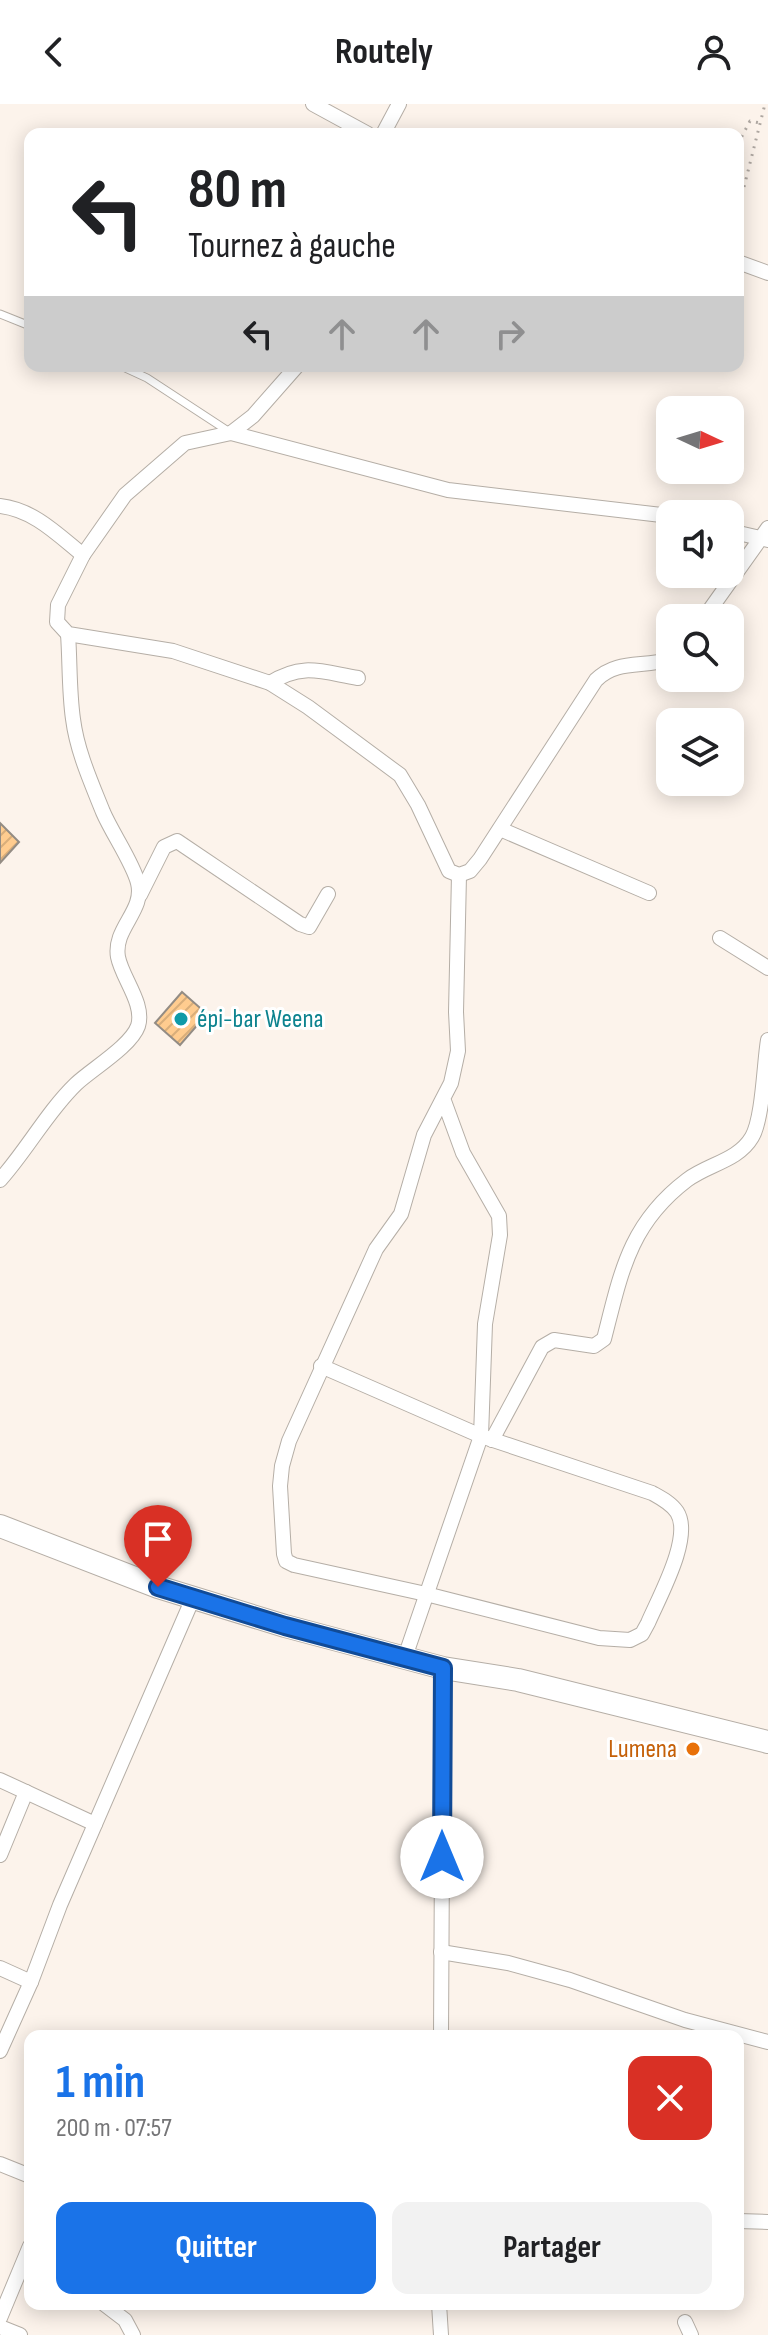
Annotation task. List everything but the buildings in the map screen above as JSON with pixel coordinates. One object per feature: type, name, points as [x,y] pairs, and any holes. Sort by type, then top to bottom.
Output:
[{"type":"main road","points":[[0,1526],[193,1598],[285,1626],[443,1668],[518,1680],[768,1742]]},
{"type":"street","points":[[313,104],[357,128]]},
{"type":"street","points":[[386,128],[399,104]]},
{"type":"street","points":[[744,264],[768,273]]},
{"type":"street","points":[[292,372],[253,416],[231,433],[185,443],[125,495],[83,555],[58,605],[57,622],[68,634],[173,651],[270,683],[400,775],[449,871],[459,875],[474,866],[500,829],[596,680],[605,671],[623,665],[656,661]]},
{"type":"street","points":[[231,433],[448,490],[656,514]]},
{"type":"street","points":[[0,506],[16,508],[38,518],[83,555]]},
{"type":"street","points":[[714,604],[765,535],[744,533]]},
{"type":"street","points":[[68,634],[73,720],[80,751],[104,813],[137,880],[140,896]]},
{"type":"street","points":[[270,683],[297,670],[358,678]]},
{"type":"street","points":[[500,829],[649,893]]},
{"type":"street","points":[[0,1180],[74,1085],[130,1038],[138,1026],[137,1005],[118,957],[118,946],[164,847],[177,841],[309,927],[328,894]]},
{"type":"street","points":[[321,1366],[486,1438],[652,1493],[667,1502],[678,1513],[682,1527],[681,1542],[642,1634],[630,1640],[615,1640],[286,1561],[281,1503],[282,1466],[321,1366],[376,1249],[401,1214],[424,1135],[451,1083],[458,1051],[459,875]]},
{"type":"street","points":[[720,938],[768,968]]},
{"type":"street","points":[[405,1657],[486,1438],[542,1347],[554,1340],[594,1346],[604,1339],[622,1270],[642,1225],[688,1179],[741,1151],[754,1135],[768,1040]]},
{"type":"street","points":[[444,1101],[463,1153],[499,1216],[500,1235],[485,1324],[486,1438]]},
{"type":"street","points":[[0,2051],[193,1598]]},
{"type":"street","points":[[441,2030],[443,1668]]},
{"type":"street","points":[[0,1780],[95,1824]]},
{"type":"street","points":[[0,1855],[26,1792]]},
{"type":"street","points":[[441,1952],[521,1966],[723,2030]]},
{"type":"street","points":[[0,1968],[31,1982]]},
{"type":"street","points":[[744,2036],[768,2042]]},
{"type":"street","points":[[0,2164],[24,2174]]},
{"type":"street","points":[[744,2221],[768,2222]]},
{"type":"street","points":[[0,2318],[24,2260]]},
{"type":"street","points":[[112,2310],[125,2320],[133,2335]]},
{"type":"street","points":[[439,2310],[441,2335]]},
{"type":"street","points":[[0,2327],[20,2335]]},
{"type":"lane","points":[[0,314],[24,324]]},
{"type":"lane","points":[[134,372],[231,433]]},
{"type":"path","points":[[744,187],[765,104]]},
{"type":"path","points":[[744,132],[750,121],[761,123]]},
{"type":"place","name":"épi-bar Weena","points":[[181,1019]]},
{"type":"place","name":"Lumena","points":[[693,1749]]},
{"type":"route","points":[[158,1587],[285,1626],[443,1668],[442,1857]]}]
